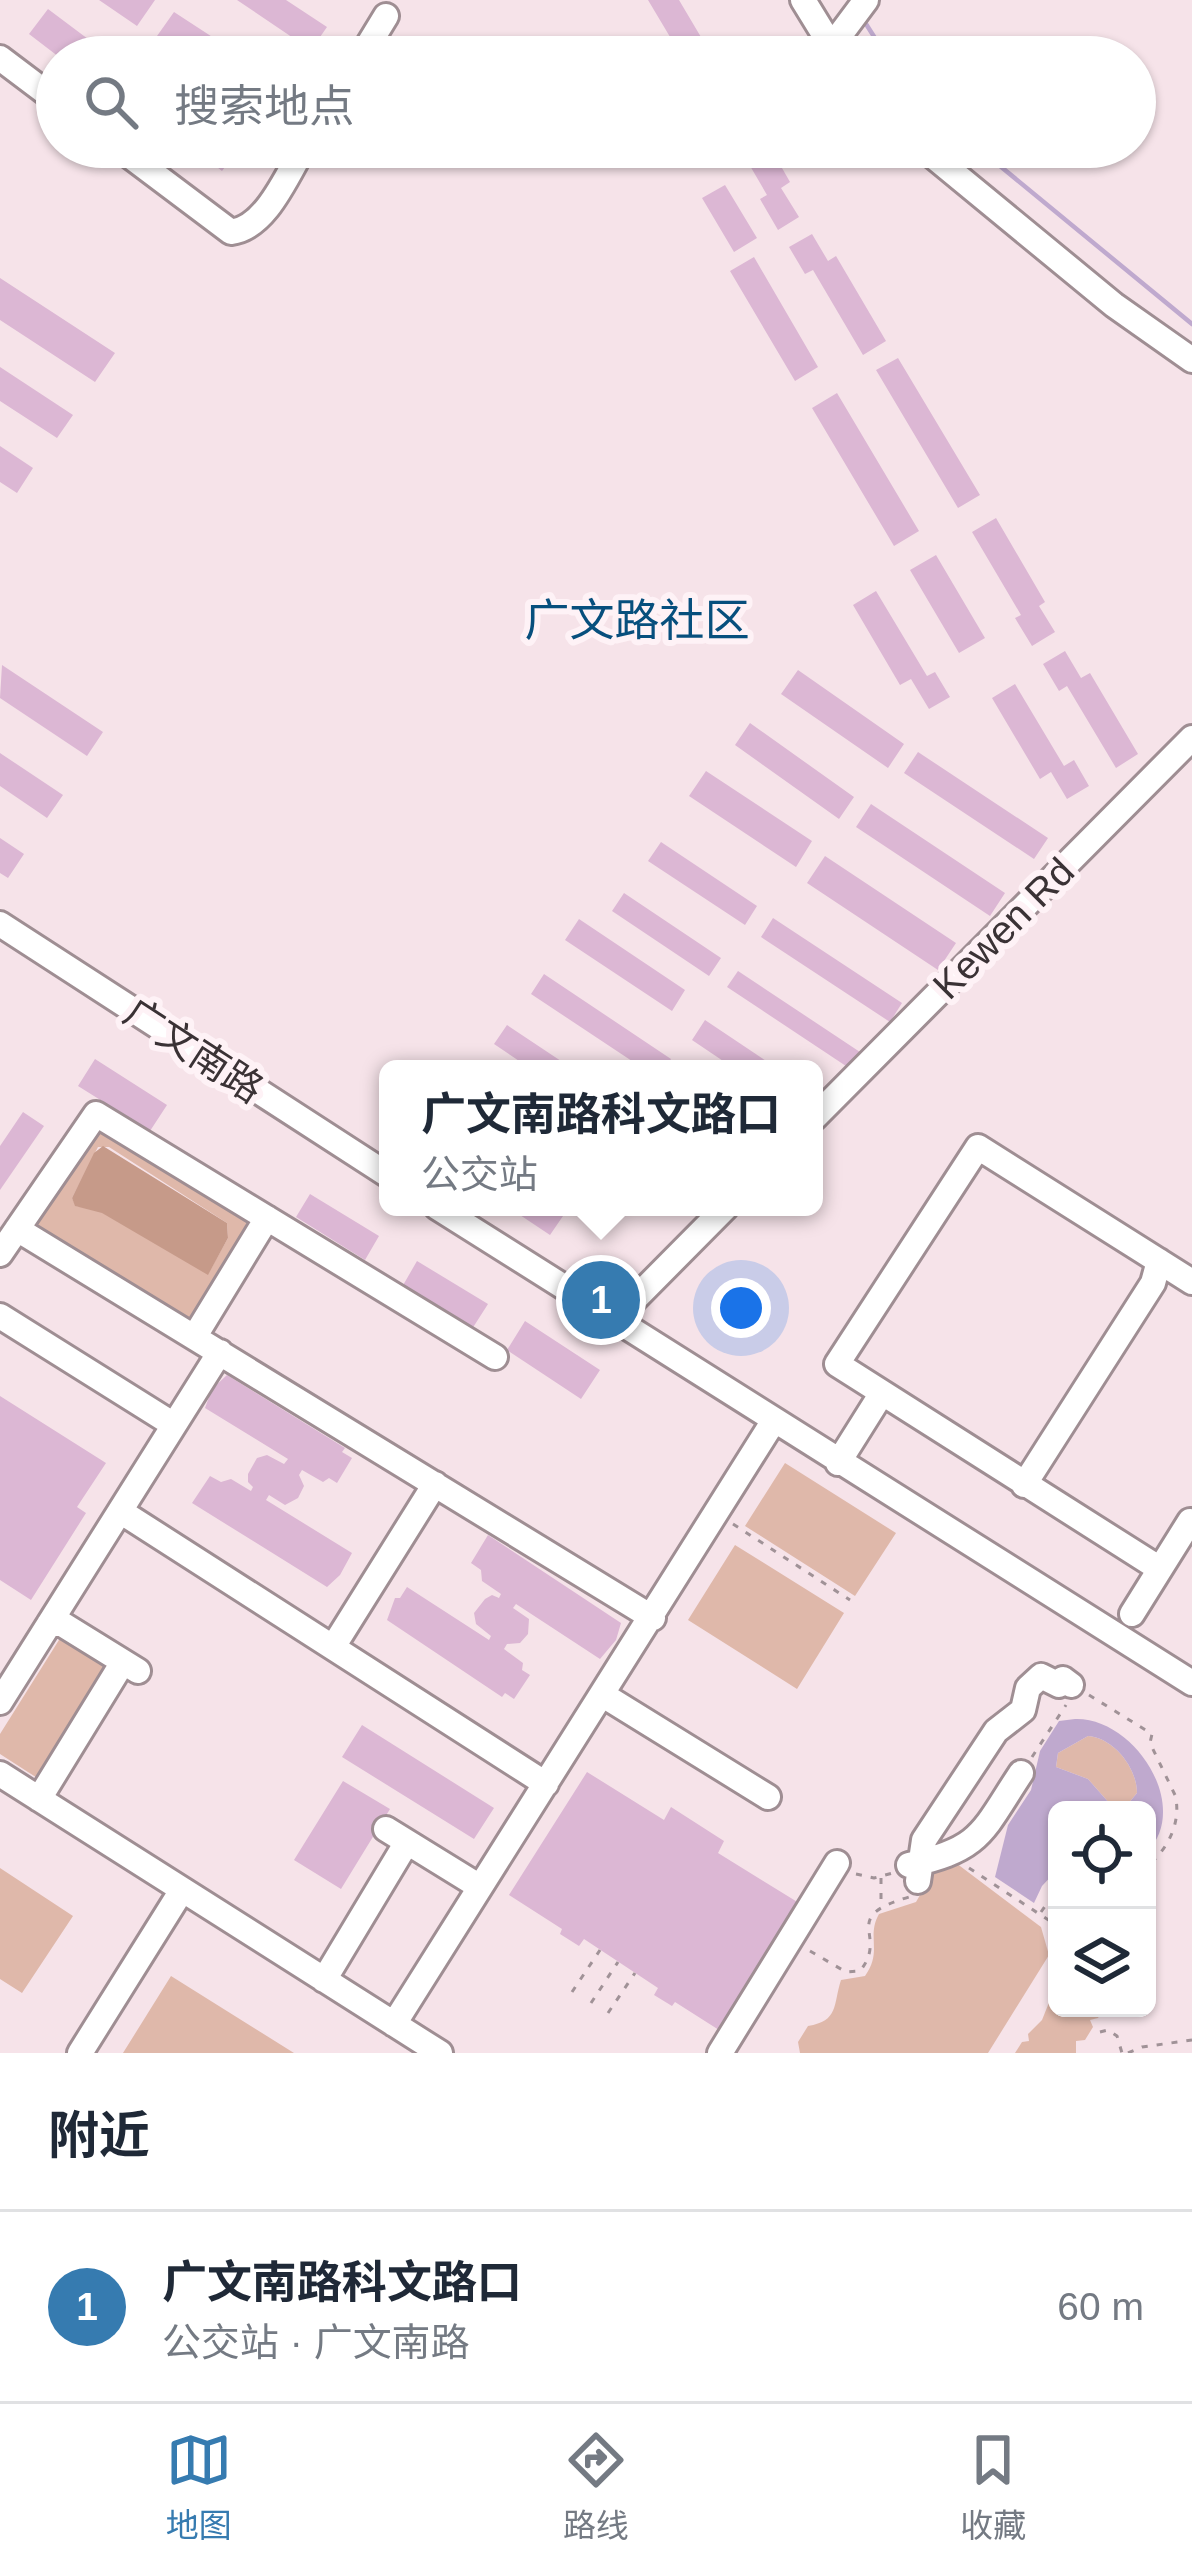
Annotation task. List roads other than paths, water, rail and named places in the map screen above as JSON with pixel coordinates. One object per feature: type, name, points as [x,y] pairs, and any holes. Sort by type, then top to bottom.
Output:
[{"type":"street","points":[[803,0],[825,36]]},
{"type":"street","points":[[845,36],[866,0]]},
{"type":"street","points":[[374,36],[386,16]]},
{"type":"street","points":[[0,58],[36,85]]},
{"type":"street","points":[[146,168],[231,232],[245,230],[256,220],[290,168]]},
{"type":"street","points":[[948,168],[1114,305],[1192,360]]},
{"type":"street","name":"Kewen Rd","points":[[823,1109],[1192,738]]},
{"type":"street","name":"广文南路","points":[[0,924],[379,1169]]},
{"type":"street","points":[[0,1254],[96,1114],[494,1357]]},
{"type":"street","points":[[1160,1569],[837,1364],[979,1147],[1192,1282]]},
{"type":"street","points":[[451,1216],[1192,1683]]},
{"type":"street","points":[[613,1321],[717,1216]]},
{"type":"street","points":[[195,1336],[267,1218]]},
{"type":"street","points":[[16,1229],[653,1618]]},
{"type":"street","points":[[1024,1485],[1153,1283],[1160,1261]]},
{"type":"street","points":[[0,1316],[174,1425]]},
{"type":"street","points":[[0,1702],[220,1352]]},
{"type":"street","points":[[838,1463],[882,1393]]},
{"type":"street","points":[[394,2024],[773,1422]]},
{"type":"street","points":[[333,1647],[435,1484]]},
{"type":"street","points":[[120,1511],[546,1784]]},
{"type":"street","points":[[1132,1614],[1190,1520]]},
{"type":"street","points":[[39,1799],[131,1667],[62,1624],[49,1624]]},
{"type":"street","points":[[1021,1773],[977,1840],[914,1870],[927,1835],[997,1731],[1023,1710],[1033,1681],[1041,1676],[1059,1685],[1063,1679],[1076,1691]]},
{"type":"street","points":[[603,1695],[767,1797]]},
{"type":"street","points":[[0,1774],[440,2053]]},
{"type":"street","points":[[324,1979],[396,1836],[480,1887]]},
{"type":"street","points":[[721,2053],[838,1863]]},
{"type":"street","points":[[80,2053],[182,1890]]},
{"type":"waterway","points":[[866,24],[874,36]]},
{"type":"waterway","points":[[1003,168],[1192,324]]},
{"type":"place","name":"广文南路科文路口","points":[[601,1300]]},
{"type":"district","name":"广文路社区","points":[[637,620]]}]
